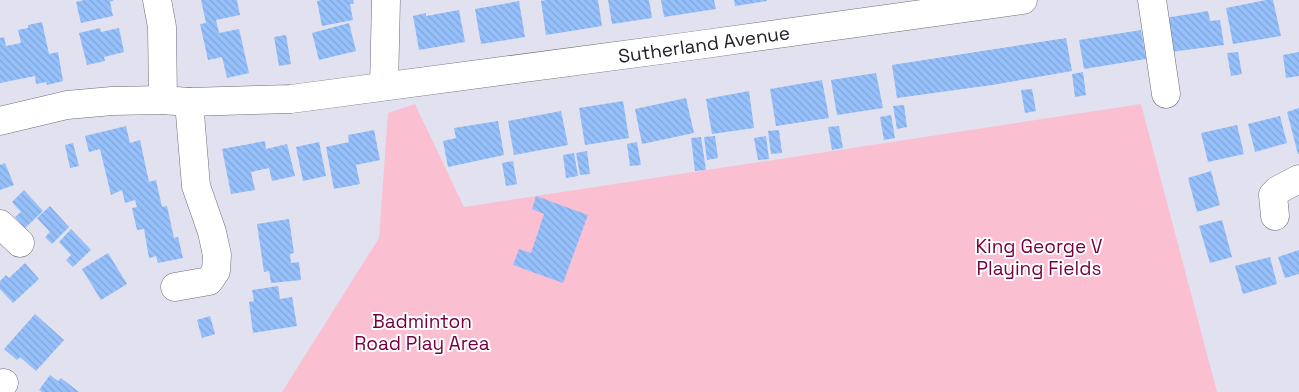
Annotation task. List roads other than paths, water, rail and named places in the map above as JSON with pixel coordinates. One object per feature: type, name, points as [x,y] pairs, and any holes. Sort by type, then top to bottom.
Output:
[{"type":"street","points":[[157,0],[162,27],[163,100]]},
{"type":"street","points":[[384,86],[386,0]]},
{"type":"street","name":"Sutherland Avenue","points":[[0,120],[67,106],[112,101],[163,100],[189,102],[291,99],[711,44],[1023,0]]},
{"type":"street","points":[[1152,0],[1166,94]]},
{"type":"street","points":[[175,287],[209,281],[216,271],[217,255],[212,232],[196,186],[189,102]]},
{"type":"street","points":[[1275,216],[1273,195],[1278,190],[1299,180]]},
{"type":"street","points":[[0,224],[20,243]]},
{"type":"park label","name":"King George V Playing Fields","points":[[1039,257]]},
{"type":"park label","name":"Badminton Road Play Area","points":[[422,332]]}]
